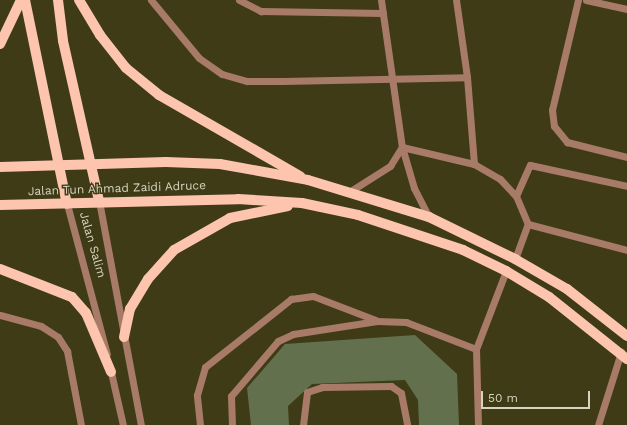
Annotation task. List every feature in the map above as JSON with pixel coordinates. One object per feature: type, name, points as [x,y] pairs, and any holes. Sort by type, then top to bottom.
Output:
[{"type":"main road","points":[[0,44],[21,0]]},
{"type":"main road","name":"Jalan Salim","points":[[25,0],[57,163],[67,204]]},
{"type":"main road","name":"Jalan Salim","points":[[58,0],[64,41],[99,201]]},
{"type":"main road","points":[[79,0],[100,35],[126,68],[159,96],[308,180]]},
{"type":"main road","name":"Jalan Tun Ahmad Zaidi Adruce","points":[[0,167],[91,162],[220,164],[308,180],[429,218],[515,259],[567,289],[627,336]]},
{"type":"main road","name":"Jalan Tun Ahmad Zaidi Adruce","points":[[0,205],[67,204],[99,201],[238,199],[302,203],[406,230],[463,250],[506,272],[549,297],[624,356]]},
{"type":"main road","points":[[124,337],[130,309],[148,279],[174,250],[230,218],[302,203]]},
{"type":"main road","points":[[0,269],[72,297],[86,313],[111,372]]},
{"type":"street","points":[[151,0],[199,58],[222,74],[247,81],[392,77],[467,77]]},
{"type":"street","points":[[239,0],[261,11],[383,13]]},
{"type":"street","points":[[381,0],[402,147],[414,188],[429,218]]},
{"type":"street","points":[[456,0],[467,77],[474,164]]},
{"type":"street","points":[[578,0],[552,110],[554,126],[568,142],[627,157]]},
{"type":"street","points":[[586,0],[627,9]]},
{"type":"street","points":[[402,147],[474,164],[500,179],[516,196],[528,224],[515,259]]},
{"type":"street","points":[[349,192],[390,166],[402,147]]},
{"type":"street","points":[[516,196],[530,165],[627,186]]},
{"type":"street","name":"Jalan Salim","points":[[99,201],[141,425]]},
{"type":"street","name":"Jalan Salim","points":[[67,204],[111,372],[122,425]]},
{"type":"street","points":[[528,224],[627,250]]},
{"type":"street","points":[[478,425],[476,349],[506,272]]},
{"type":"street","points":[[200,425],[197,395],[205,367],[291,299],[313,296],[377,320]]},
{"type":"street","points":[[0,315],[41,326],[58,338],[67,351],[81,425]]},
{"type":"street","points":[[232,425],[231,396],[278,341],[293,334],[377,320],[414,323],[476,349]]},
{"type":"street","points":[[598,425],[624,356]]},
{"type":"street","points":[[303,425],[307,392],[322,386],[383,386],[401,393],[407,425]]},
{"type":"building","points":[[415,335],[457,374],[459,425],[419,425],[418,400],[405,380],[312,384],[288,406],[289,425],[251,425],[247,388],[285,344]]}]
